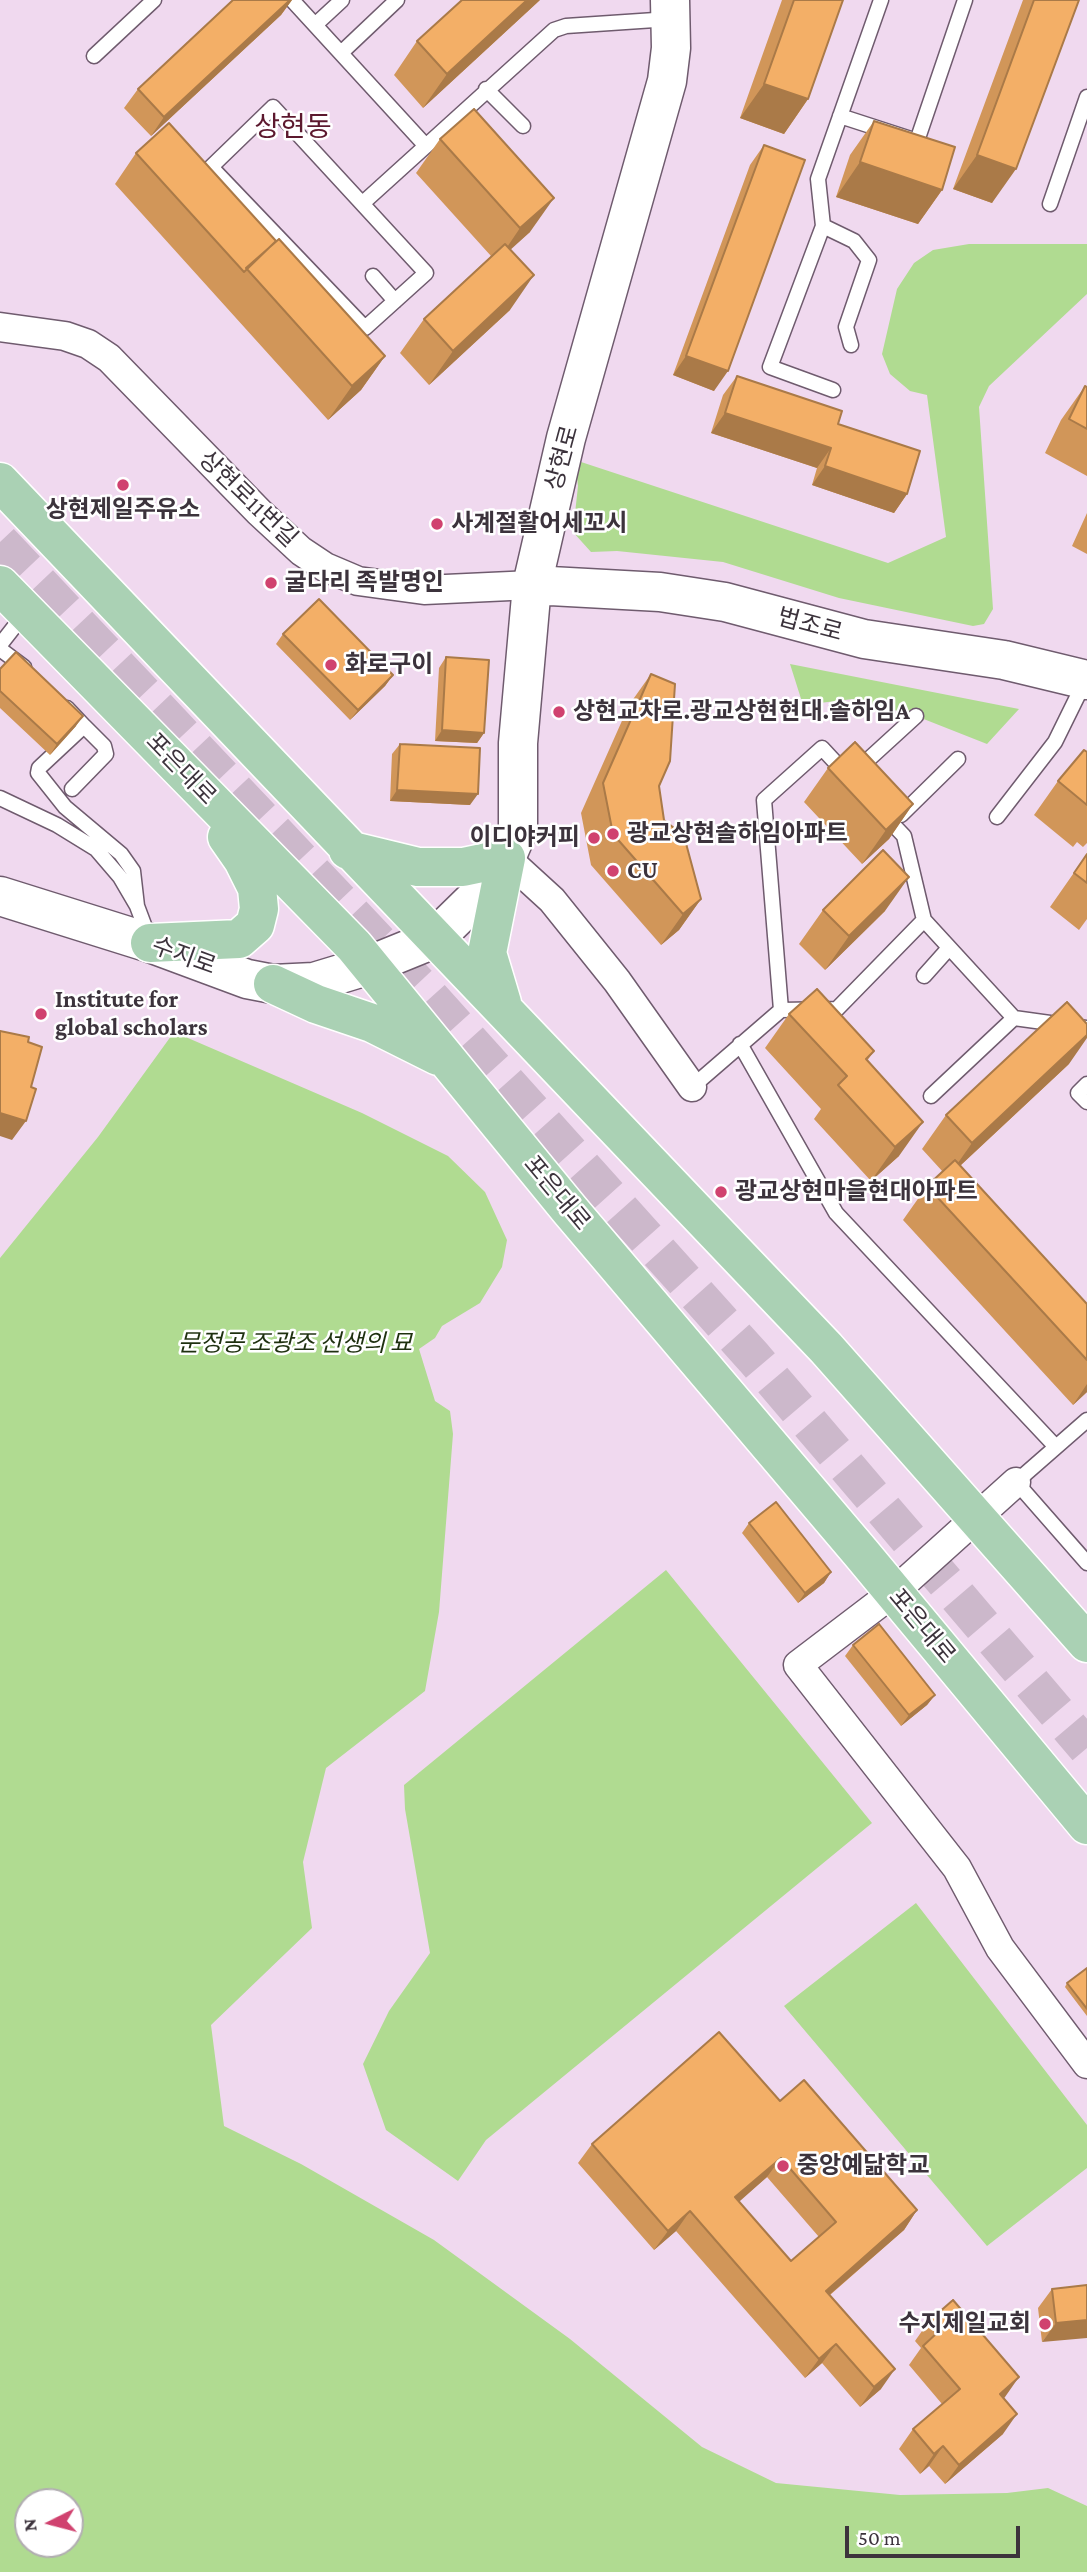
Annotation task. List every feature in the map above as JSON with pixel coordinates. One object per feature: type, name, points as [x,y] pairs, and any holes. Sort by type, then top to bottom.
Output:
[{"type":"main road","points":[[0,482],[826,1348],[1087,1643]]},
{"type":"main road","name":"포은대로","points":[[0,584],[370,965],[569,1209],[894,1592],[1087,1825]]},
{"type":"main road","points":[[150,943],[239,939],[256,925],[259,909],[257,888],[204,792]]},
{"type":"main road","points":[[348,849],[418,867],[463,867],[506,858],[487,953],[505,1012]]},
{"type":"main road","points":[[273,984],[316,1004],[372,1023],[448,1061]]},
{"type":"street","name":"상현로","points":[[434,939],[479,895],[506,858],[518,830],[518,743],[532,585],[566,438],[667,81],[670,9]]},
{"type":"street","name":"상현로11번길","points":[[0,327],[65,336],[88,344],[109,358],[259,512],[302,551],[325,567],[358,580],[424,590],[532,585]]},
{"type":"street","name":"법조로","points":[[532,585],[660,592],[725,602],[864,639],[1004,660],[1086,678]]},
{"type":"street","points":[[506,858],[552,900],[617,981],[692,1087]]},
{"type":"street","name":"수지로","points":[[0,896],[150,943],[247,979],[273,984],[314,982],[370,965],[434,939]]},
{"type":"street","points":[[1016,1482],[894,1592],[798,1665],[957,1868],[1000,1948],[1087,2064]]},
{"type":"lane","points":[[94,56],[154,0]]},
{"type":"lane","points":[[292,0],[425,145]]},
{"type":"lane","points":[[315,25],[342,0]]},
{"type":"lane","points":[[341,53],[397,0]]},
{"type":"lane","points":[[833,390],[770,368],[823,226],[818,179],[881,0]]},
{"type":"lane","points":[[840,116],[917,141],[965,0]]},
{"type":"lane","points":[[364,202],[554,30],[670,9]]},
{"type":"lane","points":[[486,89],[523,126]]},
{"type":"lane","points":[[1050,204],[1087,97]]},
{"type":"lane","points":[[273,107],[364,202],[426,273],[365,328],[211,167],[273,107]]},
{"type":"lane","points":[[823,226],[854,241],[869,260],[846,327],[851,345]]},
{"type":"lane","points":[[373,276],[395,301]]},
{"type":"lane","points":[[26,611],[0,647],[39,682]]},
{"type":"lane","points":[[997,817],[1055,742],[1086,678]]},
{"type":"lane","points":[[56,698],[104,746],[106,754],[72,789]]},
{"type":"lane","points":[[781,1010],[764,800],[822,748],[854,782],[916,716]]},
{"type":"lane","points":[[84,726],[39,768],[38,773],[65,807],[121,854],[133,872],[137,906]]},
{"type":"lane","points":[[892,824],[958,759]]},
{"type":"lane","points":[[0,798],[57,825],[96,849],[120,877],[137,906],[150,943]]},
{"type":"lane","points":[[875,805],[904,836],[924,920],[1014,1018],[1087,1028]]},
{"type":"lane","points":[[692,1087],[781,1010],[837,1009],[924,920]]},
{"type":"lane","points":[[924,976],[949,948]]},
{"type":"lane","points":[[930,1096],[1014,1018]]},
{"type":"lane","points":[[740,1044],[836,1213],[1056,1447]]},
{"type":"lane","points":[[1087,1084],[1078,1093],[1087,1102]]},
{"type":"lane","points":[[1087,1420],[1016,1482],[1087,1563]]},
{"type":"green space","points":[[969,244],[1087,244],[1087,294],[989,386],[979,407],[993,609],[984,624],[973,626],[839,598],[723,562],[617,551],[591,552],[573,532],[578,486],[575,460],[888,563],[946,537],[927,395],[910,391],[890,374],[882,354],[897,289],[914,263],[933,250]]},
{"type":"green space","points":[[790,664],[1019,709],[987,744],[916,716],[853,699],[803,705]]},
{"type":"green space","name":"문정공 조광조 선생의 묘","points":[[174,1032],[362,1113],[448,1156],[485,1192],[507,1240],[502,1267],[480,1303],[442,1326],[435,1338],[419,1349],[435,1401],[450,1411],[453,1434],[439,1612],[425,1691],[326,1768],[303,1862],[312,1928],[211,2025],[224,2126],[301,2164],[434,2240],[570,2339],[702,2447],[776,2483],[900,2495],[1007,2493],[1048,2488],[1087,2506],[1087,2572],[0,2572],[0,1258],[98,1137]]},
{"type":"green space","points":[[666,1570],[872,1823],[486,2140],[458,2181],[386,2130],[363,2064],[389,2011],[430,1953],[405,1809],[404,1785]]},
{"type":"green space","points":[[916,1903],[1087,2125],[1087,2168],[987,2246],[784,2006]]},
{"type":"building","points":[[233,0],[290,0],[164,117],[138,89]]},
{"type":"building","points":[[462,0],[527,0],[447,74],[417,41]]},
{"type":"building","points":[[794,0],[843,0],[808,99],[764,84]]},
{"type":"building","points":[[1034,0],[1079,0],[1016,169],[977,155]]},
{"type":"building","points":[[474,109],[554,198],[520,228],[440,139]]},
{"type":"building","points":[[874,121],[955,147],[942,190],[860,162]]},
{"type":"building","points":[[169,123],[276,241],[244,272],[136,153]]},
{"type":"building","points":[[764,145],[805,160],[728,371],[686,356]]},
{"type":"building","points":[[279,239],[385,356],[352,386],[246,268]]},
{"type":"building","points":[[505,244],[534,275],[453,351],[424,319]]},
{"type":"building","points":[[737,376],[842,411],[838,424],[920,451],[907,494],[825,466],[831,448],[725,413]]},
{"type":"building","points":[[1085,386],[1087,387],[1087,429],[1069,419]]},
{"type":"building","name":"화로구이","points":[[319,599],[393,675],[358,710],[283,634]]},
{"type":"building","points":[[16,652],[83,716],[57,744],[0,691],[0,669]]},
{"type":"building","points":[[446,657],[489,660],[484,733],[442,730]]},
{"type":"building","points":[[651,674],[675,684],[670,761],[659,786],[664,820],[684,836],[701,899],[683,914],[613,834],[603,783]]},
{"type":"building","points":[[855,742],[913,804],[886,830],[828,768]]},
{"type":"building","points":[[400,744],[480,748],[478,794],[397,790]]},
{"type":"building","points":[[1084,750],[1087,752],[1087,805],[1058,781]]},
{"type":"building","points":[[883,850],[909,877],[849,936],[823,910]]},
{"type":"building","points":[[1087,854],[1087,883],[1074,873]]},
{"type":"building","points":[[817,989],[874,1051],[866,1059],[923,1122],[895,1147],[838,1085],[847,1076],[789,1014]]},
{"type":"building","points":[[1067,1002],[1087,1024],[1087,1035],[972,1143],[946,1115]]},
{"type":"building","points":[[0,1031],[29,1037],[28,1042],[42,1047],[31,1087],[36,1089],[26,1121],[0,1113]]},
{"type":"building","points":[[955,1160],[1087,1304],[1087,1360],[927,1186]]},
{"type":"building","points":[[776,1502],[831,1572],[805,1593],[749,1523]]},
{"type":"building","points":[[879,1624],[935,1695],[909,1715],[853,1645]]},
{"type":"building","points":[[1087,1968],[1087,2009],[1067,1983]]},
{"type":"building","points":[[719,2032],[780,2101],[804,2080],[917,2210],[826,2291],[895,2369],[874,2387],[836,2344],[819,2359],[690,2211],[668,2231],[592,2144]],"holes":[[[781,2158],[836,2222],[791,2261],[735,2197]]]},
{"type":"building","points":[[1087,2285],[1087,2320],[1056,2323],[1052,2289]]},
{"type":"building","points":[[953,2300],[1019,2377],[1000,2394],[1017,2414],[959,2465],[943,2446],[934,2454],[913,2429],[960,2389],[923,2346],[938,2332],[929,2321]]},
{"type":"tunnel","points":[[0,542],[420,986],[754,1358],[1087,1748]]},
{"type":"place","name":"상현제일주유소","points":[[123,485]]},
{"type":"place","name":"사계절활어세꼬시","points":[[437,524]]},
{"type":"place","name":"굴다리 족발명인","points":[[271,583]]},
{"type":"place","name":"화로구이","points":[[331,665]]},
{"type":"place","name":"상현교차로.광교상현현대.솔하임A","points":[[559,712]]},
{"type":"place","name":"광교상현솔하임아파트","points":[[613,834]]},
{"type":"place","name":"이디야커피","points":[[594,838]]},
{"type":"place","name":"CU","points":[[613,871]]},
{"type":"place","name":"Institute for global scholars","points":[[41,1014]]},
{"type":"place","name":"광교상현마을현대아파트","points":[[721,1192]]},
{"type":"place","name":"중앙예닮학교","points":[[783,2166]]},
{"type":"place","name":"수지제일교회","points":[[1045,2324]]},
{"type":"district","name":"상현동","points":[[293,127]]}]
